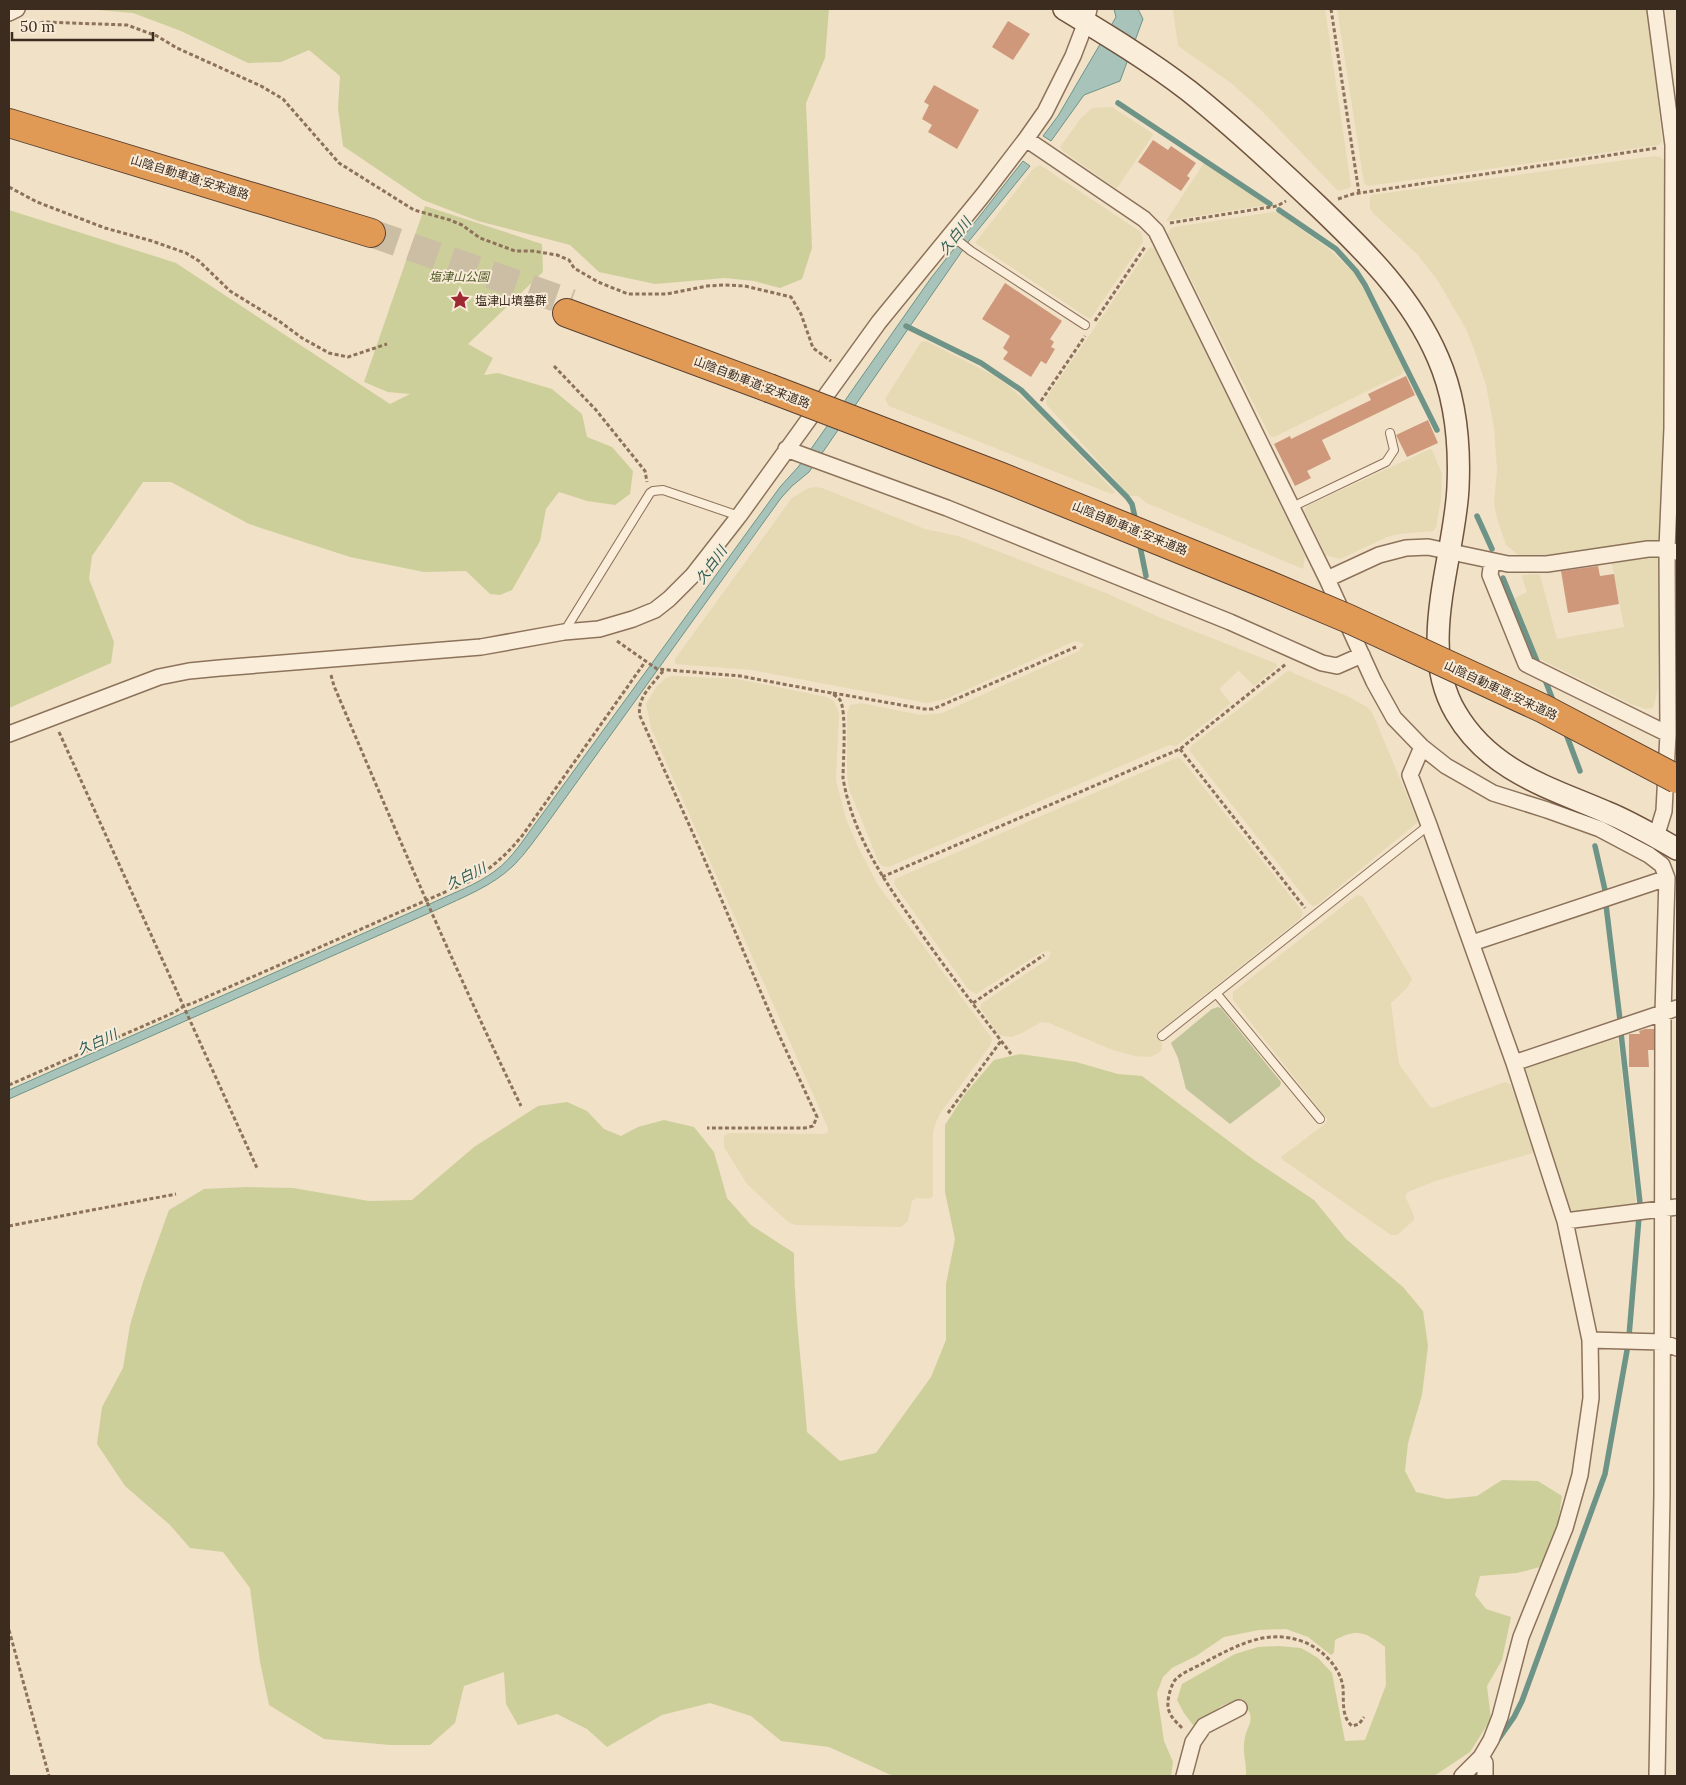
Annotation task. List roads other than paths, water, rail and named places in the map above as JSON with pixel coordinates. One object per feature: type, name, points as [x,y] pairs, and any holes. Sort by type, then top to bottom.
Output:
[{"type":"highway","name":"山陰自動車道;安来道路","points":[[9,123],[370,238],[9,136]]},
{"type":"highway","name":"山陰自動車道;安来道路","points":[[569,308],[770,383],[1003,466],[1271,574],[1437,647],[1548,700],[1677,767]]},
{"type":"highway","name":"山陰自動車道;安来道路","points":[[770,383],[1332,612],[1544,709],[1677,779]]},
{"type":"street","points":[[9,14],[17,9]]},
{"type":"street","points":[[1064,9],[1092,21],[1188,90],[1274,165],[1359,246],[1391,281],[1416,316],[1439,358],[1452,399],[1456,424],[1459,460],[1458,490],[1450,551],[1441,597],[1440,666],[1444,684],[1455,712],[1474,739],[1498,760],[1520,775],[1609,813],[1677,849]]},
{"type":"street","points":[[1655,9],[1675,145],[1672,550],[1668,734],[1664,811],[1656,837]]},
{"type":"street","points":[[9,734],[159,677],[189,671],[481,647],[564,632],[599,629],[633,619],[654,610],[669,599],[693,575],[739,516],[879,322],[953,236],[1026,139],[1045,112],[1092,21]]},
{"type":"street","points":[[1026,139],[1144,219],[1156,231],[1327,579],[1374,682],[1394,718],[1422,747],[1446,766],[1493,793],[1600,829],[1650,855],[1662,865],[1667,878],[1670,1010],[1662,1209],[1662,1495],[1657,1776]]},
{"type":"street","points":[[786,449],[947,508],[1221,618],[1322,663],[1337,666],[1362,655]]},
{"type":"street","points":[[1327,579],[1379,554],[1428,547],[1508,564],[1547,564],[1648,549],[1672,550]]},
{"type":"street","points":[[1492,560],[1490,575],[1526,664],[1668,734]]},
{"type":"street","points":[[1422,747],[1410,775],[1514,1063],[1565,1222],[1590,1340],[1592,1398],[1580,1475],[1565,1528],[1521,1637],[1500,1717],[1491,1740],[1481,1757],[1462,1776]]},
{"type":"street","points":[[1472,943],[1667,878]]},
{"type":"street","points":[[1514,1063],[1670,1010]]},
{"type":"street","points":[[1565,1222],[1677,1207]]},
{"type":"street","points":[[1590,1340],[1662,1342],[1677,1348]]},
{"type":"street","points":[[1184,1776],[1195,1740],[1204,1726],[1239,1708]]},
{"type":"street","points":[[1481,1757],[1485,1763],[1485,1776]]},
{"type":"lane","points":[[953,236],[971,250],[1085,325]]},
{"type":"lane","points":[[1292,508],[1386,462],[1394,450],[1390,433]]},
{"type":"lane","points":[[564,632],[650,493],[663,490],[739,516]]},
{"type":"lane","points":[[1162,1036],[1429,825]]},
{"type":"lane","points":[[1216,993],[1320,1119]]},
{"type":"water","points":[[1114,9],[1138,9],[1143,19],[1120,81],[1084,95],[1051,141],[1043,136],[1058,116],[1116,17]]},
{"type":"water","points":[[1023,161],[1030,166],[969,241],[809,472],[781,498],[546,825],[514,865],[497,879],[467,896],[9,1099],[9,1090],[464,889],[488,876],[501,866],[513,854],[780,487],[799,466],[931,278]]},
{"type":"waterway","points":[[1118,103],[1270,204]]},
{"type":"waterway","points":[[1279,210],[1336,249],[1356,271],[1365,285],[1437,430]]},
{"type":"waterway","points":[[906,326],[981,363],[1021,390],[1127,497],[1132,504],[1136,522]]},
{"type":"waterway","points":[[1477,516],[1492,549]]},
{"type":"waterway","points":[[1139,541],[1146,576]]},
{"type":"waterway","points":[[1503,578],[1539,666]]},
{"type":"waterway","points":[[1544,677],[1554,703]]},
{"type":"waterway","points":[[1565,731],[1580,771]]},
{"type":"waterway","points":[[1595,846],[1605,890]]},
{"type":"waterway","points":[[1606,905],[1620,1020]]},
{"type":"waterway","points":[[1621,1033],[1640,1203]]},
{"type":"waterway","points":[[1629,1336],[1639,1217]]},
{"type":"waterway","points":[[1498,1740],[1514,1717],[1522,1701],[1605,1474],[1628,1345]]},
{"type":"tunnel","points":[[371,233],[571,303]]},
{"type":"place","name":"塩津山墳墓群","points":[[460,300]]},
{"type":"water label","name":"久白川","points":[[955,236]]},
{"type":"water label","name":"久白川","points":[[711,565]]},
{"type":"water label","name":"久白川","points":[[466,876]]},
{"type":"water label","name":"久白川","points":[[97,1042]]},
{"type":"park label","name":"塩津山公園","points":[[459,276]]}]
